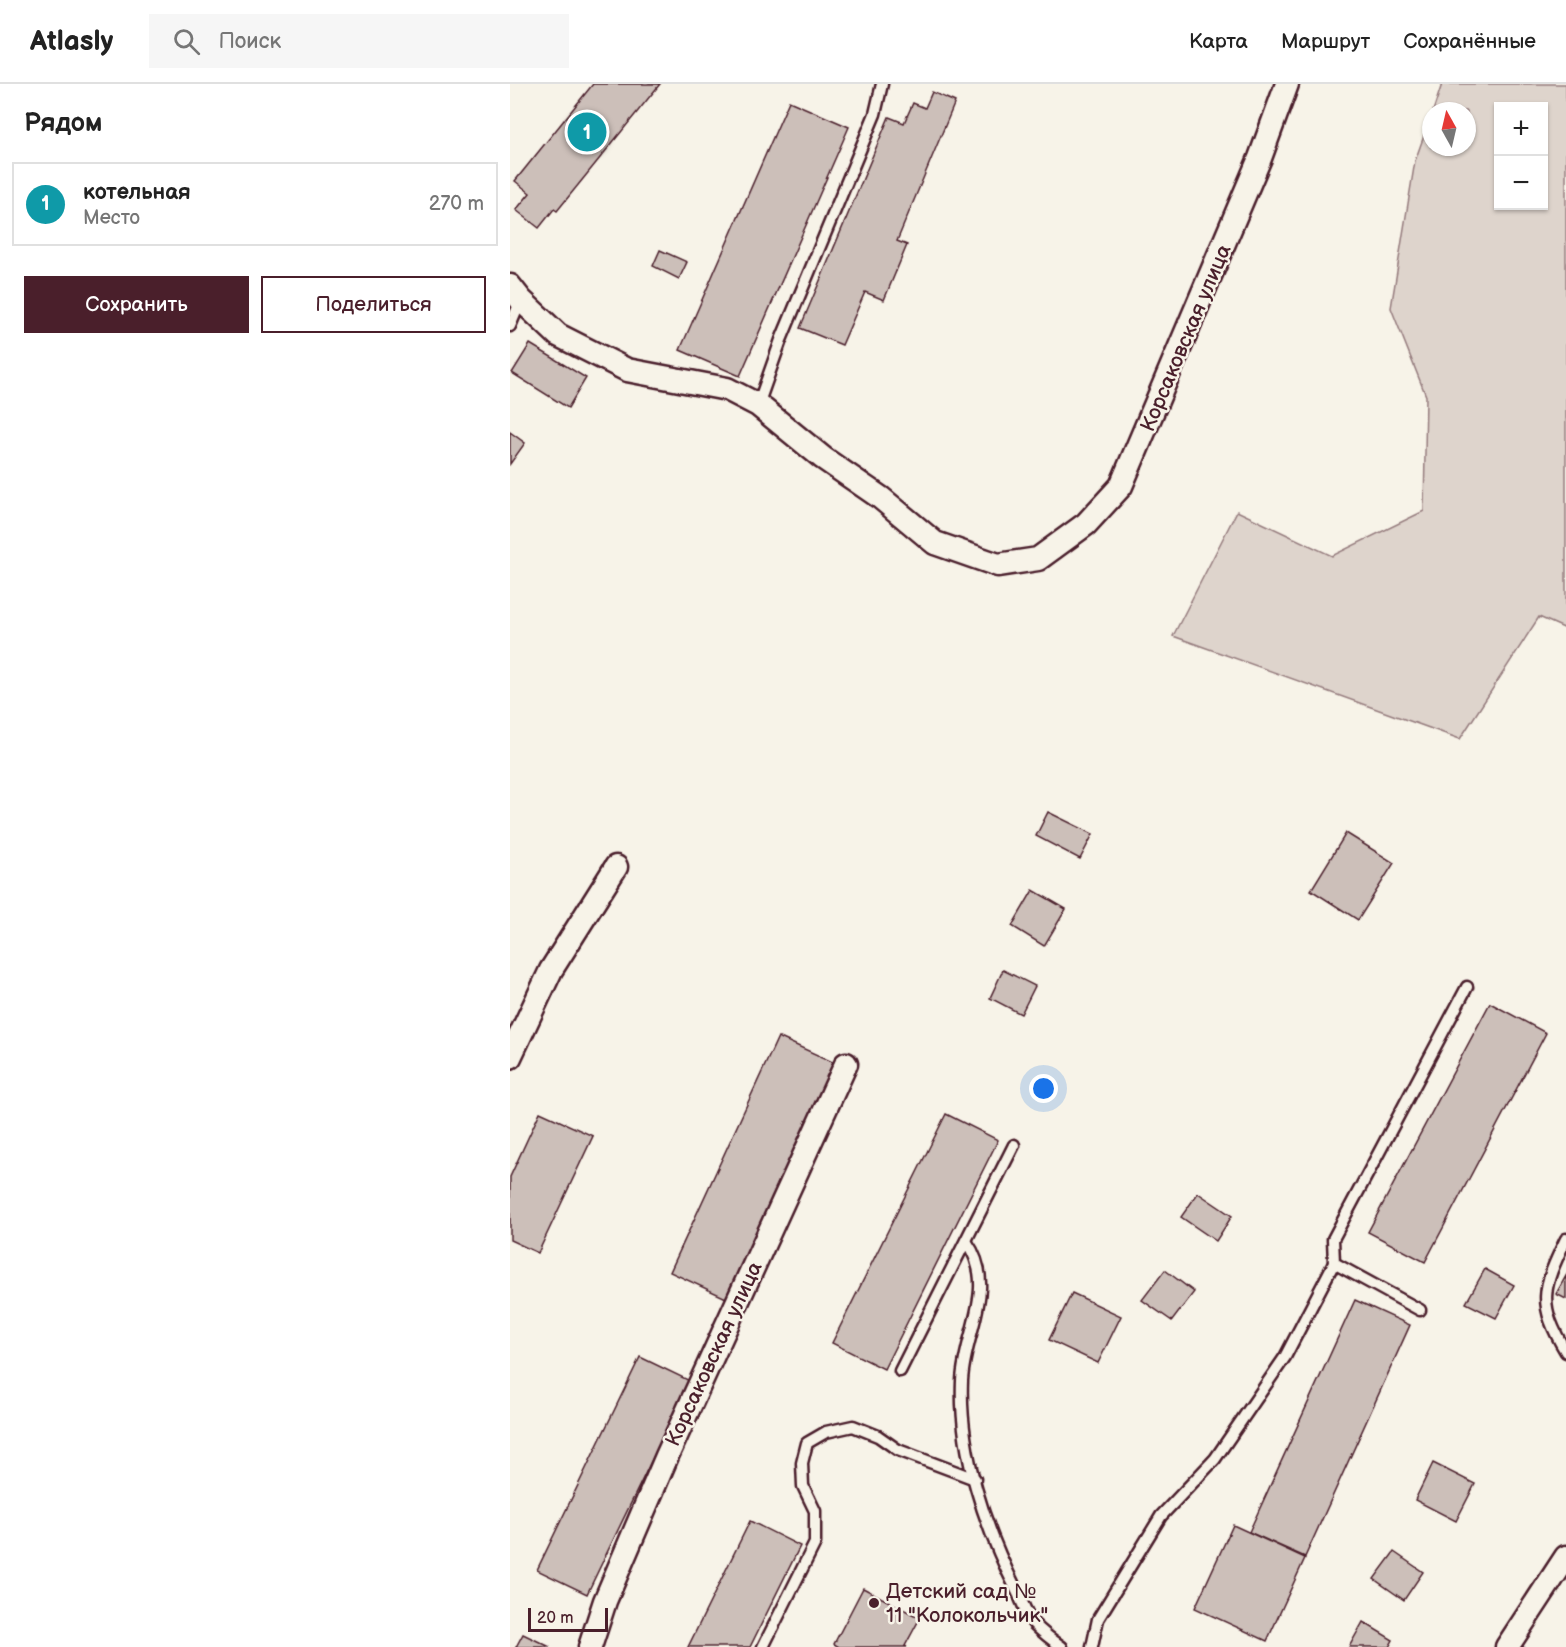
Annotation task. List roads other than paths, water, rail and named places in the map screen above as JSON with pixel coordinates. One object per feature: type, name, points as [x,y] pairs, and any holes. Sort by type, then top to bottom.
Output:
[{"type":"street","name":"Корсаковская улица","points":[[758,405],[823,458],[881,498],[935,543],[998,565],[1038,559],[1086,524],[1121,486],[1144,439],[1260,158],[1287,84]]},
{"type":"street","points":[[515,293],[558,334],[627,370],[727,388],[758,405]]},
{"type":"street","points":[[510,1057],[551,970],[616,867]]},
{"type":"street","name":"Корсаковская улица","points":[[590,1647],[605,1601],[667,1456],[846,1064]]},
{"type":"street","points":[[1507,1647],[1566,1557]]},
{"type":"lane","points":[[758,405],[781,340],[875,114],[882,84]]},
{"type":"lane","points":[[510,326],[515,293]]},
{"type":"lane","points":[[1092,1647],[1098,1619],[1161,1516],[1215,1459],[1285,1357],[1334,1263],[1333,1239],[1467,987]]},
{"type":"lane","points":[[900,1371],[1014,1145]]},
{"type":"lane","points":[[1566,1239],[1549,1274],[1545,1297],[1547,1317],[1566,1352]]},
{"type":"lane","points":[[966,1241],[978,1257],[981,1289],[962,1379],[963,1418],[975,1479],[1006,1569],[1032,1622],[1062,1647]]},
{"type":"lane","points":[[1334,1263],[1420,1310]]},
{"type":"lane","points":[[763,1647],[815,1543],[815,1511],[803,1486],[802,1463],[807,1443],[826,1432],[853,1426],[879,1436],[897,1450],[975,1479]]},
{"type":"place","name":"котельная","points":[[587,132]]},
{"type":"place","name":"Детский сад № 11 \"Колокольчик\"","points":[[874,1603]]}]
